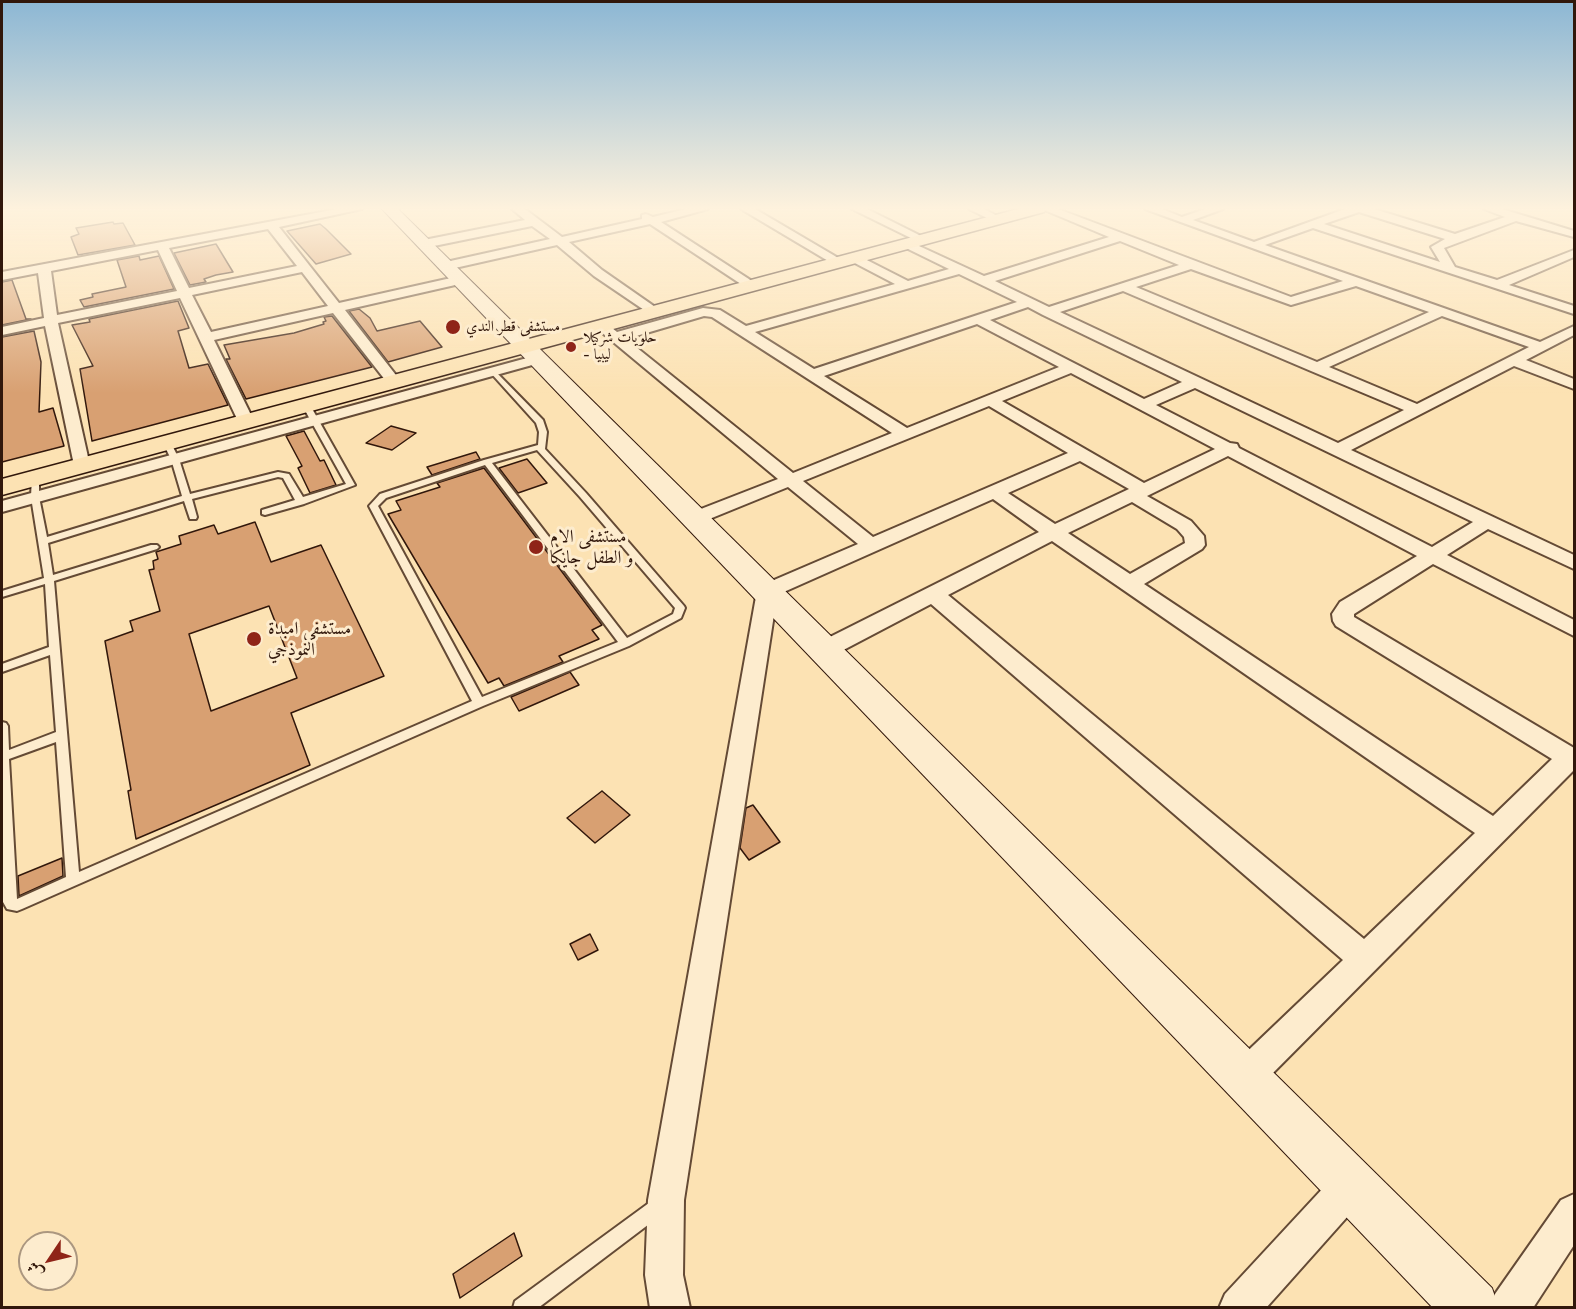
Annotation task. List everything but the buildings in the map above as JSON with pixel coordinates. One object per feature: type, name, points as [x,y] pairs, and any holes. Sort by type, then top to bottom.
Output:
[{"type":"highway","points":[[2,487],[35,488],[81,466],[171,451],[246,421],[309,413],[394,382],[532,353],[609,331],[653,312],[809,270]]},
{"type":"street","points":[[2,275],[31,270]]},
{"type":"street","points":[[44,270],[51,321],[81,466]]},
{"type":"street","points":[[174,270],[246,421]]},
{"type":"street","points":[[2,331],[294,270]]},
{"type":"street","points":[[306,270],[394,382]]},
{"type":"street","points":[[450,270],[1472,1308]]},
{"type":"street","points":[[595,270],[653,312]]},
{"type":"street","points":[[729,270],[752,285]]},
{"type":"street","points":[[871,270],[908,286]]},
{"type":"street","points":[[960,270],[1575,563]]},
{"type":"street","points":[[746,332],[960,270]]},
{"type":"street","points":[[983,281],[1018,270]]},
{"type":"street","points":[[1048,312],[1176,270]]},
{"type":"street","points":[[1205,270],[1292,301],[1358,281]]},
{"type":"street","points":[[1328,270],[1542,346]]},
{"type":"street","points":[[1451,270],[1575,310]]},
{"type":"street","points":[[1497,285],[1533,270]]},
{"type":"street","points":[[205,338],[460,280]]},
{"type":"street","points":[[1124,287],[1418,410]]},
{"type":"street","points":[[812,375],[1028,303]]},
{"type":"street","points":[[1316,368],[1442,311]]},
{"type":"street","points":[[609,331],[703,312],[715,312],[905,434]]},
{"type":"street","points":[[978,319],[1231,448],[1575,629]]},
{"type":"street","points":[[609,331],[871,545]]},
{"type":"street","points":[[1338,450],[1573,332]]},
{"type":"street","points":[[2,507],[35,488],[309,413],[492,371],[532,353]]},
{"type":"street","points":[[1514,361],[1575,384]]},
{"type":"street","points":[[694,518],[1071,368]]},
{"type":"street","points":[[1144,405],[1195,382]]},
{"type":"street","points":[[989,400],[1081,454],[1184,525],[1194,536],[1195,545],[1130,584]]},
{"type":"street","points":[[825,650],[1054,532],[1231,448]]},
{"type":"street","points":[[767,591],[1081,454]]},
{"type":"street","points":[[994,492],[1495,832]]},
{"type":"street","points":[[1245,1077],[1573,758],[1344,621],[1343,614],[1348,607],[1488,521]]},
{"type":"street","points":[[670,1308],[663,1275],[666,1200],[767,591]]},
{"type":"street","points":[[933,594],[1365,959]]},
{"type":"street","points":[[1239,1308],[1352,1185]]},
{"type":"street","points":[[1509,1308],[1575,1212]]},
{"type":"lane","points":[[492,371],[540,422],[543,432],[542,448]]},
{"type":"lane","points":[[266,512],[351,485],[309,413]]},
{"type":"lane","points":[[2,726],[12,905],[17,905],[479,703],[625,643],[677,616],[680,608],[542,448],[535,447],[383,496],[373,506],[479,703]]},
{"type":"lane","points":[[171,451],[194,517]]},
{"type":"lane","points":[[487,462],[625,643]]},
{"type":"lane","points":[[44,541],[186,498],[284,474],[300,502]]},
{"type":"lane","points":[[35,488],[50,578],[73,879]]},
{"type":"lane","points":[[2,594],[154,547]]},
{"type":"lane","points":[[2,668],[55,650]]},
{"type":"lane","points":[[3,757],[61,735]]},
{"type":"lane","points":[[522,1308],[666,1200]]},
{"type":"place","name":"مستشفى قطر الندي","points":[[453,327]]},
{"type":"place","name":"حلويات شركيلا - ليبيا","points":[[571,347]]},
{"type":"place","name":"مستشفى الام و الطفل جايكا","points":[[536,547]]},
{"type":"place","name":"مستشفى امبدة النموذجي","points":[[254,639]]}]
